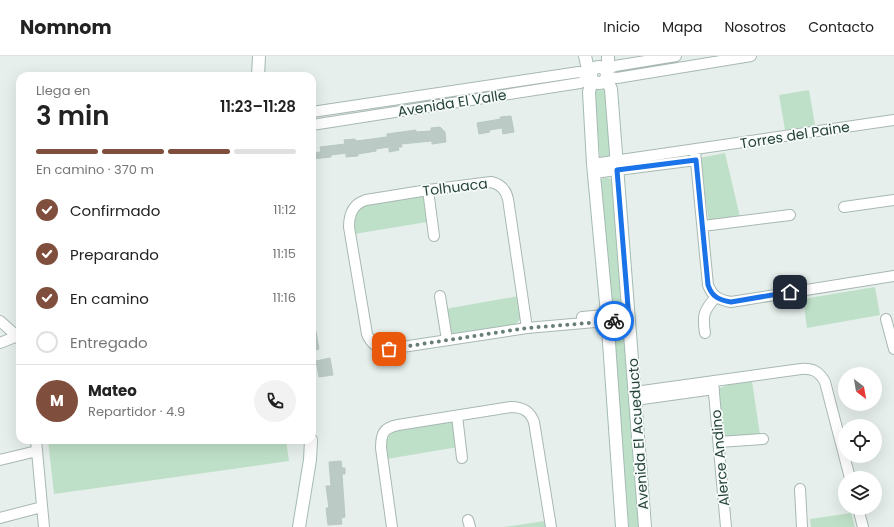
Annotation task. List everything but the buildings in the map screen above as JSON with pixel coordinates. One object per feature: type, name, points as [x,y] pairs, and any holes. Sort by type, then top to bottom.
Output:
[{"type":"street","points":[[258,72],[259,56]]},
{"type":"street","name":"Avenida El Acueducto","points":[[585,56],[591,76],[589,92],[594,169],[607,318],[622,527]]},
{"type":"street","name":"Avenida El Acueducto","points":[[608,56],[606,74],[611,89],[645,527]]},
{"type":"street","points":[[606,74],[615,66],[676,56]]},
{"type":"street","points":[[591,76],[597,67],[606,74],[617,78],[751,56]]},
{"type":"street","name":"Avenida El Valle","points":[[316,111],[582,72],[591,76]]},
{"type":"street","name":"Avenida El Valle","points":[[316,124],[580,82],[591,76]]},
{"type":"street","points":[[480,87],[481,98]]},
{"type":"street","points":[[398,99],[400,111]]},
{"type":"street","name":"Torres del Paine","points":[[594,169],[695,155],[894,120]]},
{"type":"street","points":[[695,155],[708,285],[710,291],[716,297],[731,302],[894,276]]},
{"type":"street","name":"Tolhuaca","points":[[491,182],[499,184],[503,188],[508,199],[526,324],[446,340],[385,349],[379,348],[371,342],[367,334],[350,227],[350,214],[355,207],[362,202],[428,190],[491,182]]},
{"type":"street","points":[[428,190],[434,236]]},
{"type":"street","points":[[844,207],[894,200]]},
{"type":"street","points":[[703,226],[790,215]]},
{"type":"street","points":[[440,296],[446,340]]},
{"type":"street","points":[[705,332],[703,316],[705,310],[716,297]]},
{"type":"street","points":[[526,324],[629,316]]},
{"type":"street","points":[[886,320],[894,348]]},
{"type":"street","points":[[0,321],[16,334]]},
{"type":"street","points":[[0,343],[16,338]]},
{"type":"street","name":"Alerce Andino","points":[[635,396],[714,386],[801,369],[810,369],[817,372],[825,382],[848,471]]},
{"type":"street","name":"Alerce Andino","points":[[714,386],[726,527]]},
{"type":"street","points":[[392,527],[381,448],[383,433],[388,428],[398,424],[511,407],[529,412],[534,422],[551,527]]},
{"type":"street","points":[[457,416],[462,458]]},
{"type":"street","points":[[719,442],[763,439]]},
{"type":"street","points":[[36,444],[44,527]]},
{"type":"street","points":[[299,527],[310,460],[310,444]]},
{"type":"street","points":[[0,460],[36,451]]},
{"type":"street","points":[[800,489],[802,527]]},
{"type":"street","points":[[0,518],[42,507]]},
{"type":"street","points":[[860,515],[863,527]]},
{"type":"green space","points":[[603,84],[606,87],[612,153],[608,160],[603,160],[600,156],[594,90]]},
{"type":"green space","points":[[809,90],[815,125],[785,130],[779,95]]},
{"type":"green space","points":[[725,153],[740,217],[709,222],[699,158]]},
{"type":"green space","points":[[603,178],[609,178],[613,181],[623,306],[621,309],[614,309],[611,307],[600,181]]},
{"type":"green space","points":[[423,195],[427,222],[354,234],[355,214],[358,209],[363,206]]},
{"type":"green space","points":[[875,287],[880,315],[807,328],[803,299]]},
{"type":"green space","points":[[519,296],[522,317],[516,324],[450,334],[445,309]]},
{"type":"green space","points":[[622,323],[626,326],[640,527],[629,527],[612,328],[614,325]]},
{"type":"green space","points":[[752,381],[760,435],[725,439],[721,435],[718,389],[732,383]]},
{"type":"green space","points":[[454,421],[458,447],[387,459],[386,442],[393,432]]},
{"type":"green space","points":[[48,444],[287,444],[289,461],[54,494]]},
{"type":"green space","points":[[838,515],[852,515],[855,527],[811,527],[810,519]]},
{"type":"green space","points":[[545,521],[546,527],[504,527]]},
{"type":"way so far","points":[[389,349],[527,328],[614,321]]},
{"type":"route","points":[[614,321],[629,319],[617,170],[696,160],[708,285],[710,291],[716,297],[731,302],[790,292]]}]
